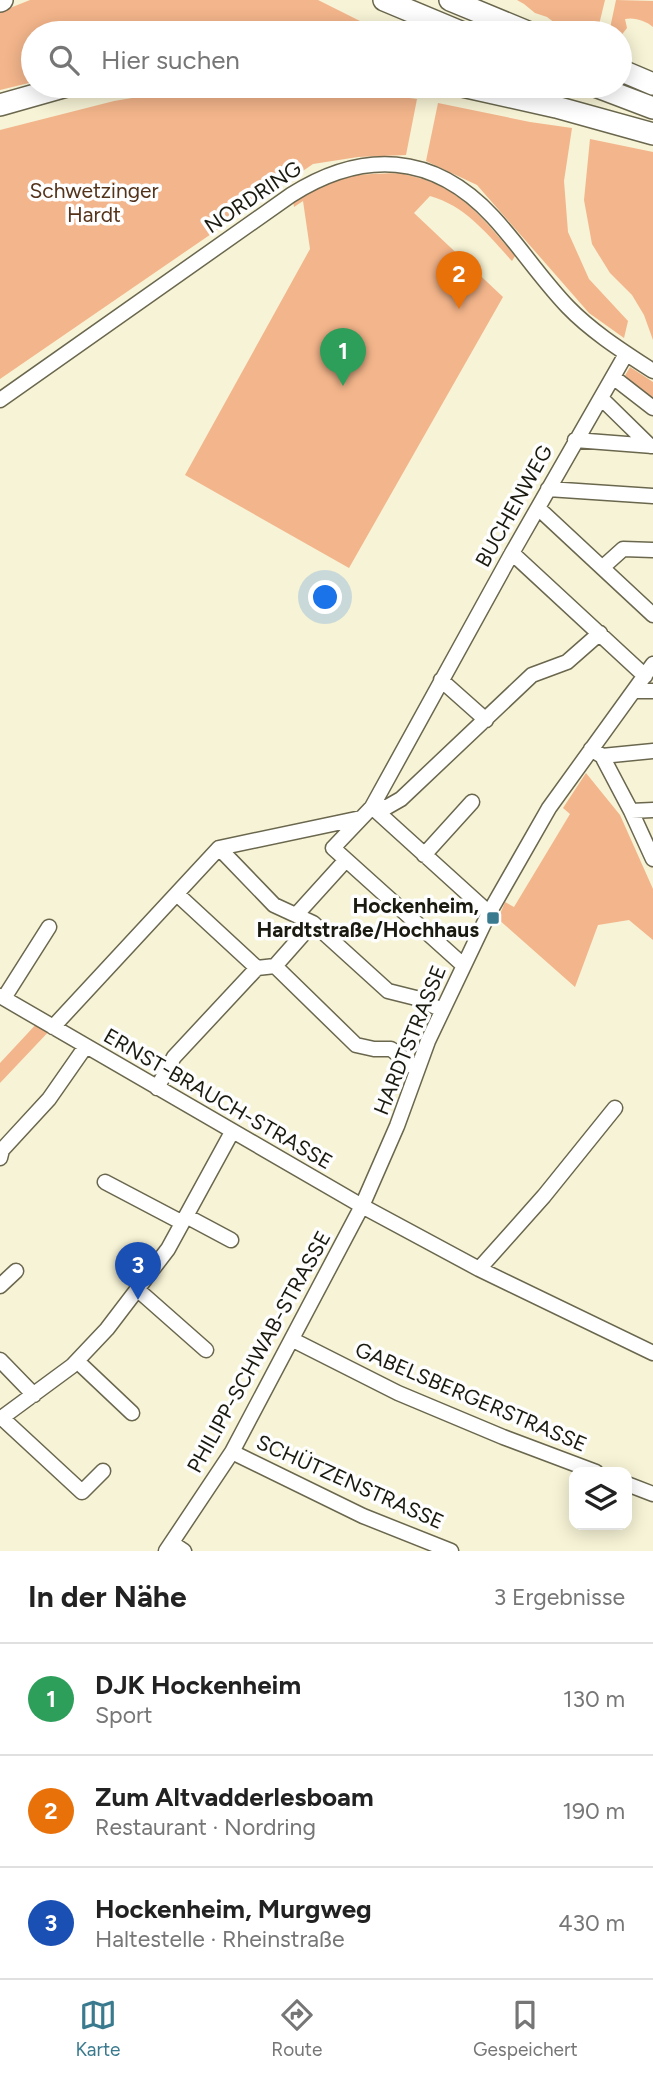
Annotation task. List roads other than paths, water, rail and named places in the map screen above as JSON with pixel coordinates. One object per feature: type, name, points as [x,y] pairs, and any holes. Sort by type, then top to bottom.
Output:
[{"type":"highway","points":[[384,0],[434,21]]},
{"type":"highway","points":[[450,0],[501,21]]},
{"type":"highway","points":[[632,76],[653,84]]},
{"type":"highway","points":[[0,104],[22,98]]},
{"type":"highway","points":[[513,98],[653,134]]},
{"type":"highway","points":[[627,98],[653,108]]},
{"type":"street","name":"NORDRING","points":[[0,400],[290,195],[325,176],[344,169],[373,164],[414,168],[459,187],[495,218],[567,306],[626,354],[653,372]]},
{"type":"street","name":"BUCHENWEG","points":[[345,861],[332,848],[372,807],[512,552],[626,354]]},
{"type":"street","points":[[613,377],[653,408]]},
{"type":"street","points":[[601,398],[652,446]]},
{"type":"street","points":[[575,440],[652,446]]},
{"type":"street","points":[[548,489],[653,496]]},
{"type":"street","points":[[538,508],[653,615]]},
{"type":"street","points":[[603,567],[623,549],[653,550]]},
{"type":"street","points":[[512,552],[600,633],[649,670]]},
{"type":"street","name":"BUCHENWEG","points":[[372,807],[387,807],[401,799],[532,675],[567,662],[600,633]]},
{"type":"street","name":"HARDTSTRASSE","points":[[362,1206],[397,1126],[442,1010],[489,913],[549,808],[596,753],[649,670]]},
{"type":"street","points":[[441,680],[486,720]]},
{"type":"street","points":[[634,691],[653,691]]},
{"type":"street","points":[[653,751],[596,753],[631,811],[653,859]]},
{"type":"street","points":[[424,855],[472,802]]},
{"type":"street","points":[[372,807],[489,913]]},
{"type":"street","points":[[631,811],[653,810]]},
{"type":"street","points":[[54,1027],[219,848],[361,818]]},
{"type":"street","points":[[219,848],[274,905],[313,923],[387,991],[416,998],[442,1010]]},
{"type":"street","points":[[297,914],[345,861],[463,965]]},
{"type":"street","points":[[178,895],[257,968]]},
{"type":"street","points":[[157,1088],[174,1057],[257,968],[275,966],[313,923]]},
{"type":"street","name":"ERNST-BRAUCH-STRASSE","points":[[49,927],[2,997],[362,1206],[479,1269],[653,1353]]},
{"type":"street","points":[[275,966],[356,1045],[391,1049],[417,1070]]},
{"type":"street","points":[[1,1152],[49,1099],[86,1046]]},
{"type":"street","points":[[479,1269],[544,1196],[615,1108]]},
{"type":"street","points":[[103,1471],[82,1492],[1,1419],[72,1366],[107,1329],[167,1249],[232,1132]]},
{"type":"street","points":[[105,1182],[231,1240]]},
{"type":"street","name":"PHILIPP-SCHWAB-STRASSE","points":[[174,1548],[232,1451],[362,1206]]},
{"type":"street","points":[[1,1280],[16,1271]]},
{"type":"street","points":[[138,1290],[206,1350]]},
{"type":"street","name":"GABELSBERGERSTRASSE","points":[[293,1340],[398,1393],[583,1467]]},
{"type":"street","points":[[0,1360],[34,1395]]},
{"type":"street","points":[[77,1360],[132,1413]]},
{"type":"street","name":"SCHÜTZENSTRASSE","points":[[232,1451],[363,1516],[451,1551]]},
{"type":"street","points":[[632,1486],[653,1494]]},
{"type":"place","name":"Zum Altvadderlesboam","points":[[459,309]]},
{"type":"place","name":"DJK Hockenheim","points":[[343,386]]},
{"type":"place","name":"Hockenheim, Hardtstraße/Hochhaus","points":[[493,918]]},
{"type":"place","name":"Hockenheim, Murgweg","points":[[138,1300]]},
{"type":"park label","name":"Schwetzinger Hardt","points":[[94,203]]}]
